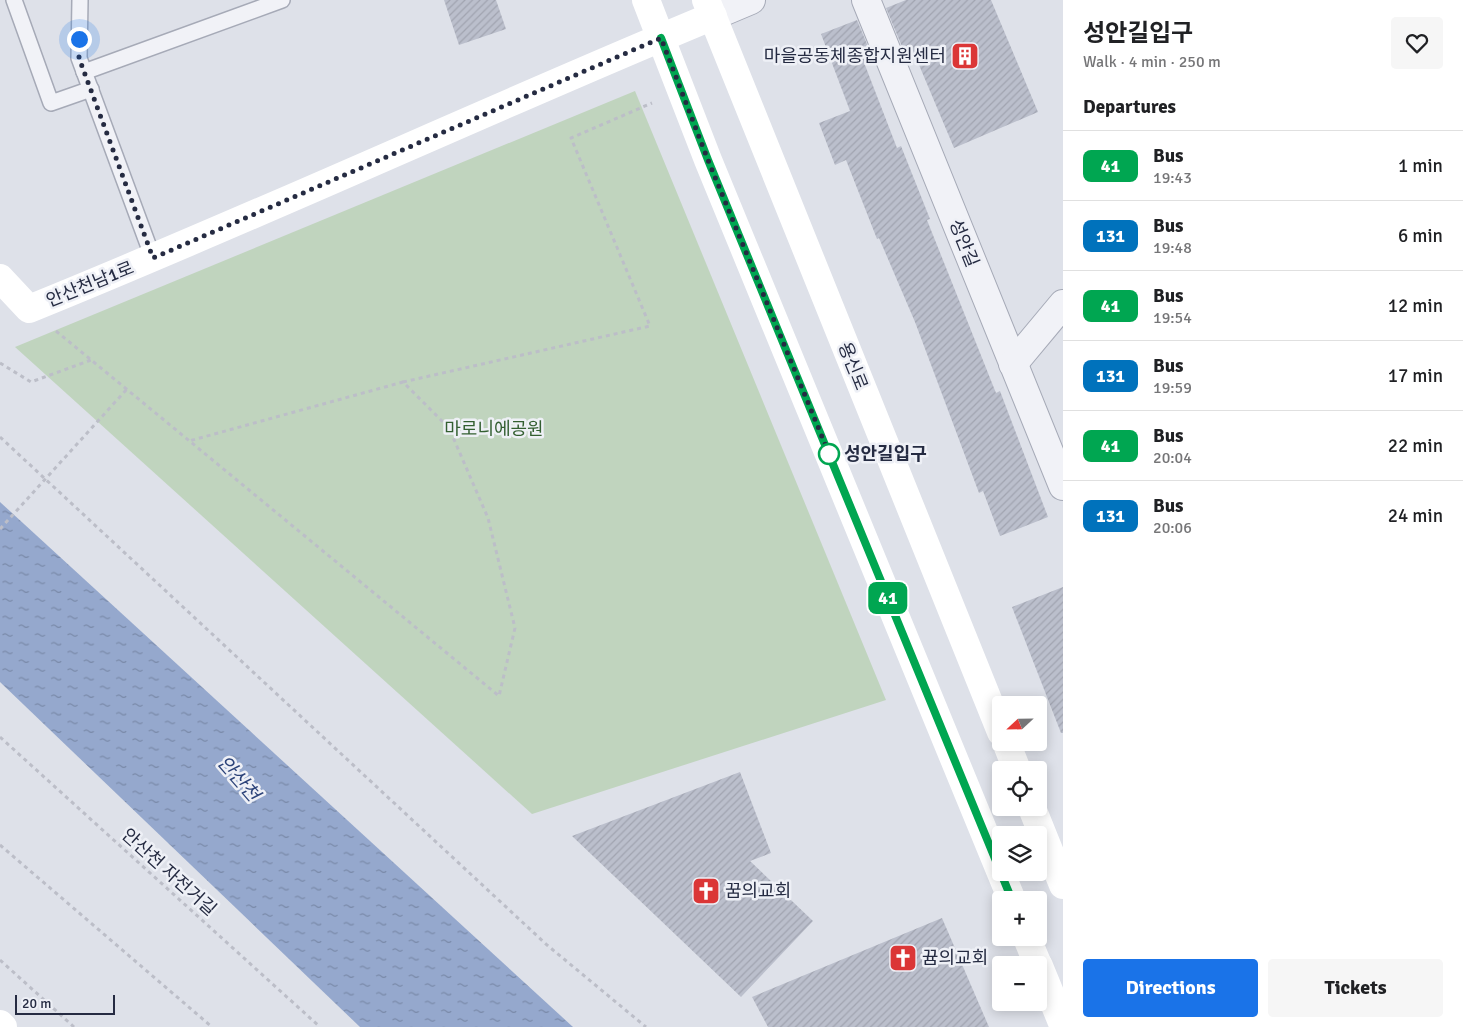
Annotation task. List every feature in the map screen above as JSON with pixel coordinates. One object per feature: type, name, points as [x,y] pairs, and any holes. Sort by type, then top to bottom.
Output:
[{"type":"main road","points":[[646,0],[1008,891]]},
{"type":"main road","name":"안산천남1로","points":[[0,278],[29,309],[153,258],[661,38],[710,8]]},
{"type":"main road","name":"용신로","points":[[710,8],[992,710]]},
{"type":"main road","points":[[1035,816],[1063,885]]},
{"type":"main road","points":[[1047,987],[1063,1025]]},
{"type":"main road","points":[[0,1024],[3,1027]]},
{"type":"street","points":[[710,8],[751,0]]},
{"type":"street","name":"성안길","points":[[866,0],[1063,486]]},
{"type":"street","points":[[1013,364],[1063,304]]},
{"type":"lane","points":[[14,0],[51,103],[91,90]]},
{"type":"lane","points":[[80,0],[79,58],[153,258]]},
{"type":"lane","points":[[84,72],[282,0]]},
{"type":"path","points":[[189,440],[403,382],[650,326],[571,138],[682,91]]},
{"type":"path","points":[[29,309],[499,696],[515,628],[488,518],[449,428],[403,382]]},
{"type":"path","points":[[0,363],[31,382],[92,360]]},
{"type":"path","points":[[0,530],[127,389]]},
{"type":"path","points":[[0,437],[548,945],[646,1027]]},
{"type":"path","name":"안산천 자전거길","points":[[0,737],[320,1027]]},
{"type":"path","points":[[0,845],[212,1027]]},
{"type":"path","points":[[0,960],[74,1027]]},
{"type":"green space","name":"마로니에공원","points":[[635,91],[886,700],[532,814],[15,347]]},
{"type":"water","name":"안산천","points":[[0,502],[573,1027],[360,1027],[0,682]]},
{"type":"building","points":[[444,0],[496,0],[506,29],[459,45]]},
{"type":"building","name":"마을공동체종합지원센터","points":[[906,0],[991,0],[1038,112],[954,148],[911,46],[903,49],[886,8]]},
{"type":"building","points":[[857,20],[874,61],[865,65],[897,148],[901,146],[930,219],[927,220],[996,393],[1000,391],[1048,517],[1000,536],[983,491],[979,493],[915,322],[879,238],[877,239],[846,160],[835,165],[819,123],[850,111],[821,34]]},
{"type":"building","points":[[1063,587],[1063,733],[1061,733],[1012,607]]},
{"type":"building","name":"꿈의교회","points":[[740,772],[771,853],[750,861],[813,921],[741,997],[572,836]]},
{"type":"building","name":"뀸의교회","points":[[942,918],[989,1027],[768,1027],[752,997]]},
{"type":"bus line","name":"41","points":[[661,38],[708,160],[1008,891]]},
{"type":"place","name":"마을공동체종합지원센터","points":[[965,56]]},
{"type":"place","name":"성안길입구","points":[[829,454]]},
{"type":"place","name":"꿈의교회","points":[[706,891]]},
{"type":"place","name":"뀸의교회","points":[[903,958]]},
{"type":"route","points":[[79,39],[79,58],[153,258],[594,65],[661,38],[708,160],[830,456],[829,454]]}]
